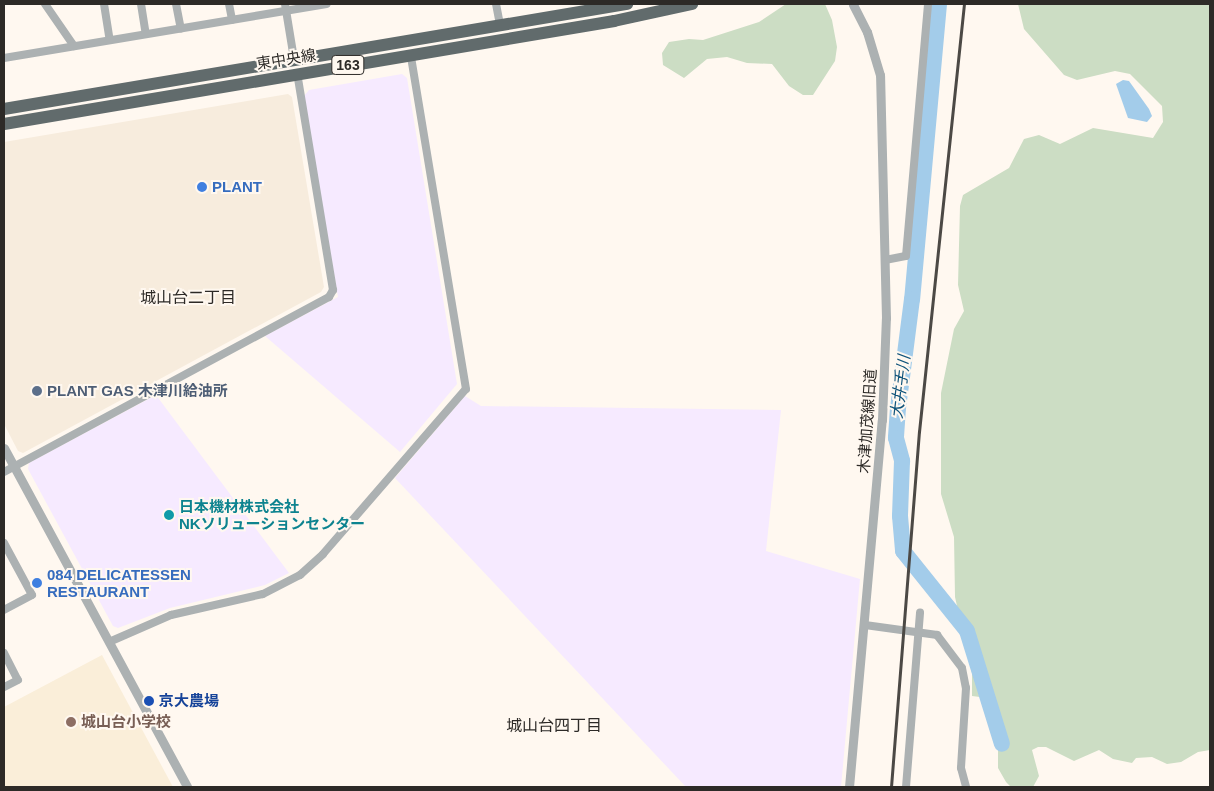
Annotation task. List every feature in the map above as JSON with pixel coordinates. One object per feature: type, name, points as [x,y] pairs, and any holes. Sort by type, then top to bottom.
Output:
[{"type":"highway","name":"東中央線","points":[[4,109],[627,4]]},
{"type":"highway","name":"東中央線","points":[[4,124],[637,17],[692,4]]},
{"type":"street","points":[[45,4],[74,46]]},
{"type":"street","points":[[104,4],[110,40]]},
{"type":"street","points":[[140,4],[146,34]]},
{"type":"street","points":[[176,4],[180,29]]},
{"type":"street","points":[[229,4],[232,20]]},
{"type":"street","points":[[4,58],[232,20],[285,7],[327,4]]},
{"type":"street","points":[[496,4],[500,25]]},
{"type":"street","name":"木津加茂線旧道","points":[[849,787],[882,420],[884,260],[880,75],[867,32],[853,4]]},
{"type":"street","points":[[884,260],[906,256],[928,4]]},
{"type":"street","points":[[285,7],[294,59]]},
{"type":"street","points":[[109,642],[170,615],[263,594],[300,575],[323,554],[466,389],[411,55]]},
{"type":"street","points":[[4,472],[329,297],[333,290],[297,73]]},
{"type":"street","points":[[4,448],[187,787]]},
{"type":"street","points":[[4,543],[32,596],[4,610]]},
{"type":"street","points":[[906,787],[920,613]]},
{"type":"street","points":[[865,625],[919,630],[936,635],[962,668],[966,688],[962,768],[966,787]]},
{"type":"street","points":[[4,652],[18,680],[4,687]]},
{"type":"shaded area","points":[[402,74],[407,78],[457,384],[400,452],[265,336],[338,297],[304,96],[309,90]]},
{"type":"shaded area","points":[[288,94],[292,97],[324,287],[321,292],[23,453],[18,451],[4,424],[4,142]]},
{"type":"shaded area","points":[[156,395],[289,573],[265,585],[170,608],[118,628],[113,626],[28,469],[29,463]]},
{"type":"shaded area","points":[[465,396],[481,406],[781,410],[766,551],[860,579],[841,787],[686,787],[395,478]]},
{"type":"shaded area","name":"城山台小学校","points":[[102,655],[173,787],[4,787],[4,707]]},
{"type":"green space","points":[[786,4],[825,4],[832,20],[837,47],[835,61],[813,95],[803,95],[789,86],[772,64],[747,63],[727,57],[707,59],[684,78],[663,65],[662,53],[669,42],[689,39],[703,40],[759,22]]},
{"type":"green space","points":[[1018,4],[1210,4],[1210,750],[1198,752],[1181,762],[1167,764],[1152,757],[1136,758],[1132,763],[1113,759],[1099,750],[1074,761],[1046,747],[1038,747],[1032,750],[1039,776],[1033,787],[1011,787],[1006,782],[998,768],[998,717],[991,705],[980,697],[972,696],[972,673],[955,597],[954,537],[941,494],[941,393],[954,329],[964,311],[958,285],[960,206],[963,195],[1009,168],[1024,139],[1039,135],[1060,144],[1093,128],[1153,138],[1163,122],[1162,106],[1130,74],[1115,71],[1077,80],[1064,75],[1024,29]]},
{"type":"water","points":[[1123,80],[1129,81],[1149,109],[1152,116],[1147,122],[1128,118],[1116,84]]},
{"type":"waterway","name":"大井手川","points":[[939,4],[912,299],[898,408],[896,438],[902,461],[900,516],[903,551],[967,631],[1002,744]]},
{"type":"railway","points":[[891,787],[919,432],[964,4]]},
{"type":"place","name":"PLANT","points":[[202,187]]},
{"type":"place","name":"PLANT GAS 木津川給油所","points":[[37,391]]},
{"type":"place","name":"日本機材株式会社 NKソリューションセンター","points":[[169,515]]},
{"type":"place","name":"084 DELICATESSEN RESTAURANT","points":[[37,583]]},
{"type":"place","name":"京大農場","points":[[149,701]]},
{"type":"place","name":"城山台小学校","points":[[71,722]]},
{"type":"district","name":"城山台二丁目","points":[[188,298]]},
{"type":"district","name":"城山台四丁目","points":[[554,726]]}]
